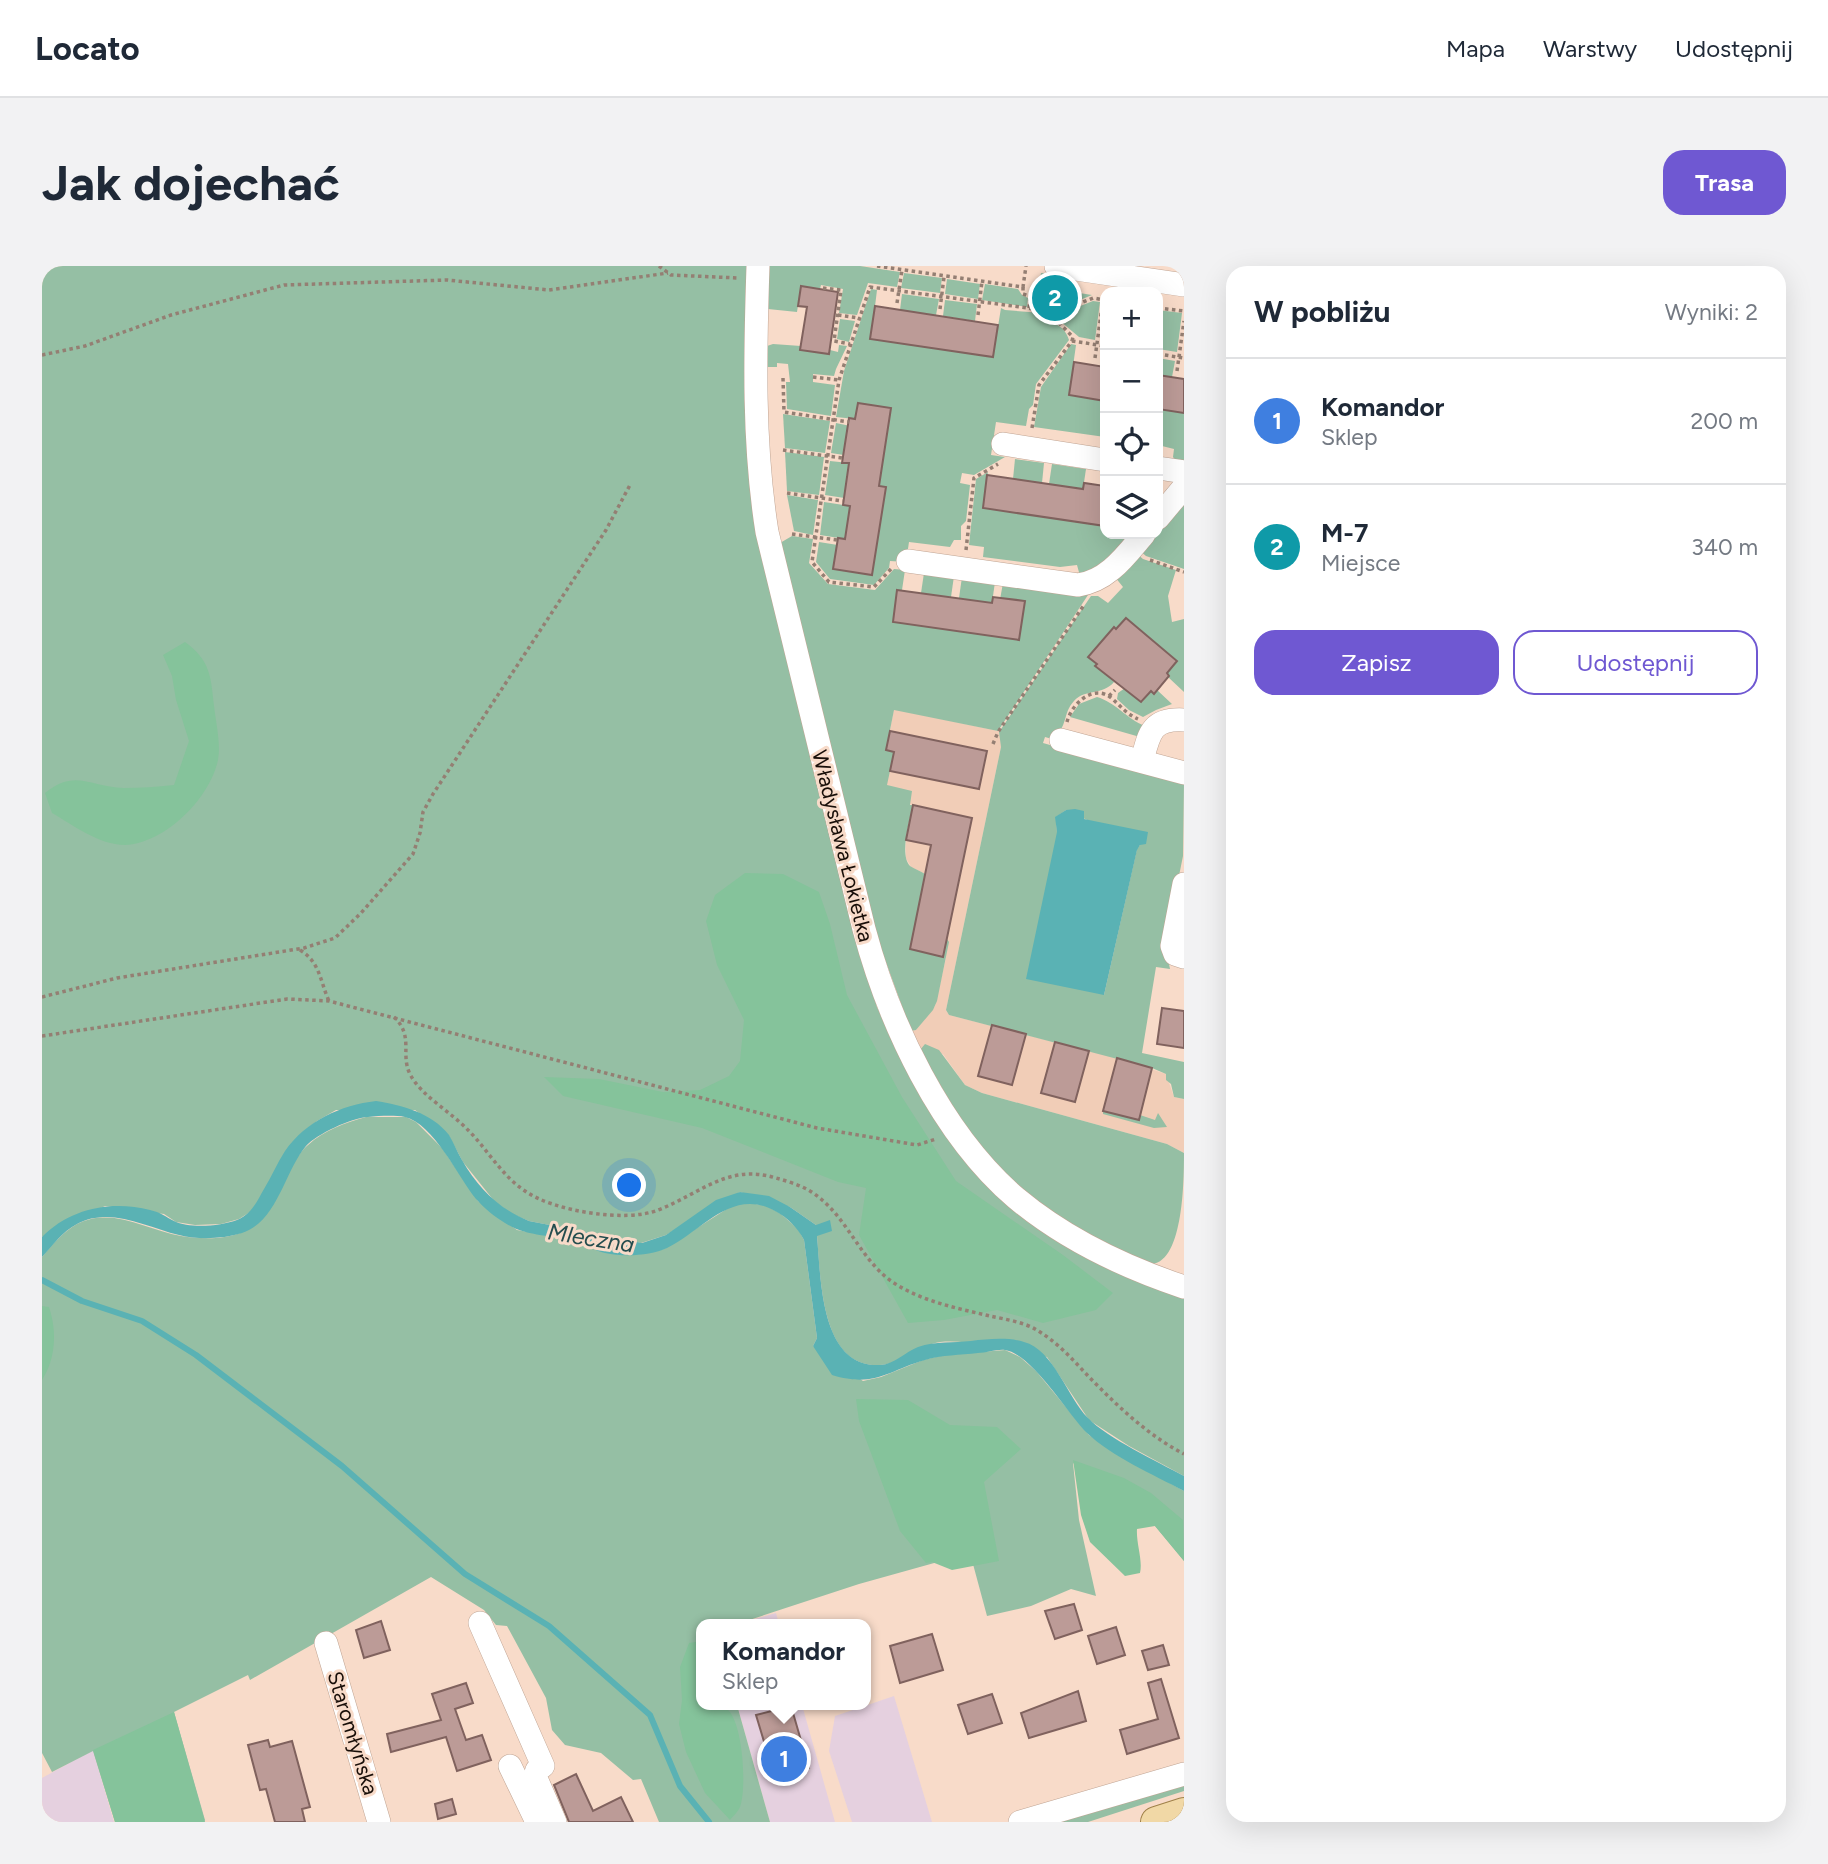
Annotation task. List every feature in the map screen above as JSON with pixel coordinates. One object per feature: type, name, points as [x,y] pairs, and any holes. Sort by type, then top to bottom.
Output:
[{"type":"main road","points":[[1156,1822],[1184,1813]]},
{"type":"street","points":[[1056,266],[1184,285]]},
{"type":"street","name":"Władysława Łokietka","points":[[757,272],[759,480],[771,555],[871,956],[901,1034],[924,1077],[971,1150],[1000,1182],[1048,1221],[1117,1261],[1184,1287]]},
{"type":"street","points":[[1003,453],[1100,460]]},
{"type":"street","points":[[1163,469],[1184,472]]},
{"type":"street","points":[[1163,512],[1184,487]]},
{"type":"street","points":[[901,563],[1078,585],[1095,581],[1109,573],[1139,540]]},
{"type":"street","points":[[1142,761],[1148,738],[1155,727],[1166,720],[1184,720]]},
{"type":"street","points":[[1061,740],[1184,772]]},
{"type":"street","points":[[1184,884],[1172,946],[1175,954],[1184,957]]},
{"type":"street","points":[[480,1623],[544,1766],[537,1770],[535,1776],[555,1822]]},
{"type":"street","name":"Staromłyńska","points":[[326,1643],[379,1822]]},
{"type":"street","points":[[510,1766],[537,1822]]},
{"type":"street","points":[[1020,1822],[1184,1774]]},
{"type":"path","points":[[659,266],[671,275],[757,272]]},
{"type":"path","points":[[877,266],[1023,287]]},
{"type":"path","points":[[1026,266],[1023,293],[1031,297]]},
{"type":"path","points":[[897,303],[902,270]]},
{"type":"path","points":[[42,355],[85,346],[171,315],[285,285],[447,280],[548,290],[668,273]]},
{"type":"path","points":[[940,309],[944,276]]},
{"type":"path","points":[[978,315],[982,281]]},
{"type":"path","points":[[901,563],[892,568],[874,587],[829,582],[812,562],[839,380],[870,287],[1058,312],[1093,298],[1100,299]]},
{"type":"path","points":[[823,288],[841,290],[834,341],[850,344]]},
{"type":"path","points":[[1029,308],[1031,291]]},
{"type":"path","points":[[1163,309],[1184,311]]},
{"type":"path","points":[[1033,420],[1039,385],[1073,337],[1057,321],[1058,312]]},
{"type":"path","points":[[838,316],[859,318]]},
{"type":"path","points":[[1177,371],[1181,358],[1184,321]]},
{"type":"path","points":[[1095,358],[1100,330]]},
{"type":"path","points":[[1072,341],[1098,345]]},
{"type":"path","points":[[1163,355],[1181,358]]},
{"type":"path","points":[[813,377],[839,380]]},
{"type":"path","points":[[783,378],[784,412],[849,422]]},
{"type":"path","points":[[783,450],[842,458]]},
{"type":"path","points":[[966,541],[974,478],[1003,453]]},
{"type":"path","points":[[42,998],[117,978],[299,949],[335,938],[413,854],[423,812],[433,794],[607,530],[630,485]]},
{"type":"path","points":[[787,493],[843,501]]},
{"type":"path","points":[[792,534],[837,541]]},
{"type":"path","points":[[1139,540],[1144,558],[1184,572]]},
{"type":"path","points":[[993,744],[998,732],[1087,600],[1095,581]]},
{"type":"path","points":[[1110,696],[1115,690]]},
{"type":"path","points":[[1061,740],[1070,710],[1078,701],[1091,695],[1110,696],[1126,713],[1144,722]]},
{"type":"path","points":[[299,949],[316,964],[329,1001]]},
{"type":"path","points":[[42,1036],[287,999],[329,1001],[817,1128],[917,1145],[957,1129]]},
{"type":"path","points":[[394,1017],[402,1026],[407,1040],[410,1074],[420,1087],[468,1130],[505,1175],[527,1193],[545,1201],[590,1213],[629,1215],[655,1212],[728,1176],[751,1173],[789,1182],[811,1191],[830,1208],[847,1226],[877,1269],[893,1282],[949,1307],[1032,1327],[1071,1355],[1100,1389],[1153,1435],[1184,1454]]},
{"type":"shaded area","points":[[894,709],[998,731],[1000,735],[1001,747],[946,1010],[949,1015],[1117,1058],[1166,1074],[1174,1097],[1184,1099],[1184,1153],[1167,1144],[982,1093],[965,1085],[943,1054],[920,1050],[911,1031],[916,1030],[935,1006],[946,958],[910,949],[925,874],[911,867],[906,858],[906,840],[913,806],[887,785],[886,750]]},
{"type":"shaded area","points":[[776,1613],[778,1619],[755,1619]]},
{"type":"shaded area","points":[[894,1696],[932,1822],[852,1822],[829,1751],[835,1716],[853,1710],[871,1710],[871,1704]]},
{"type":"shaded area","points":[[738,1710],[803,1710],[835,1822],[770,1822]]},
{"type":"shaded area","points":[[93,1750],[114,1822],[42,1822],[42,1778]]},
{"type":"green space","points":[[42,266],[748,266],[746,436],[754,522],[850,917],[877,1007],[924,1098],[1101,1265],[1184,1299],[1184,1476],[1089,1420],[1047,1357],[980,1344],[940,1342],[888,1364],[859,1362],[844,1351],[833,1334],[826,1313],[816,1225],[790,1207],[740,1192],[666,1235],[641,1243],[529,1221],[512,1214],[495,1202],[463,1162],[449,1136],[415,1110],[336,1110],[317,1121],[302,1133],[253,1210],[239,1219],[221,1224],[195,1225],[176,1222],[164,1214],[105,1206],[42,1237]]},
{"type":"green space","points":[[768,266],[860,266],[900,272],[897,287],[868,283],[857,315],[839,313],[843,289],[821,285],[820,289],[801,286],[797,312],[768,309]]},
{"type":"green space","points":[[904,273],[942,278],[940,293],[901,288]]},
{"type":"green space","points":[[1041,273],[1058,275],[1056,285],[1048,285],[1046,303],[1061,306],[1065,301],[1066,277],[1075,278],[1073,292],[1092,295],[1056,310],[1033,307],[1034,291],[1038,291]]},
{"type":"green space","points":[[947,279],[980,284],[978,299],[945,294]]},
{"type":"green space","points":[[985,284],[1018,289],[1028,298],[1027,307],[982,300]]},
{"type":"green space","points":[[871,289],[877,290],[871,339],[993,357],[1001,308],[1042,313],[1041,320],[1065,331],[1069,340],[1036,384],[1026,426],[996,422],[991,455],[1005,457],[974,475],[962,473],[960,483],[970,485],[966,521],[961,526],[961,540],[954,540],[950,547],[909,542],[906,562],[890,561],[889,568],[874,585],[830,579],[816,562],[819,542],[844,546],[872,575],[886,487],[879,486],[891,408],[859,403],[855,419],[836,417],[844,371]]},
{"type":"green space","points":[[902,294],[939,299],[936,315],[900,310]]},
{"type":"green space","points":[[945,300],[977,304],[975,321],[943,316]]},
{"type":"green space","points":[[1093,301],[1100,302],[1095,340],[1079,337],[1060,321],[1060,314]]},
{"type":"green space","points":[[1163,311],[1182,313],[1177,352],[1163,350]]},
{"type":"green space","points":[[840,319],[855,321],[849,342],[837,339]]},
{"type":"green space","points":[[1071,344],[1076,345],[1069,395],[1100,400],[1100,436],[1034,427],[1041,387]]},
{"type":"green space","points":[[839,345],[847,346],[834,376],[813,374],[813,382],[835,385],[831,416],[787,409],[786,382],[790,382],[788,364],[777,363],[777,367],[766,367],[767,346],[801,346],[801,350],[828,354],[830,350],[838,352]]},
{"type":"green space","points":[[1163,359],[1175,361],[1172,377],[1163,376]]},
{"type":"green space","points":[[1163,410],[1184,413],[1184,464],[1177,463],[1173,457],[1174,449],[1163,446]]},
{"type":"green space","points":[[783,414],[830,421],[825,453],[785,448]]},
{"type":"green space","points":[[836,423],[855,427],[850,456],[831,453]]},
{"type":"green space","points":[[785,452],[824,457],[819,495],[787,491]]},
{"type":"green space","points":[[1015,459],[1044,463],[1042,483],[1013,479]]},
{"type":"green space","points":[[830,461],[849,463],[846,480],[853,482],[851,499],[825,495]]},
{"type":"green space","points":[[1052,464],[1086,469],[1083,489],[1049,484]]},
{"type":"green space","points":[[988,472],[983,508],[1100,525],[1100,539],[1128,539],[1106,564],[1080,576],[1077,565],[1060,567],[983,557],[984,547],[969,545],[976,479]]},
{"type":"green space","points":[[787,495],[818,500],[813,535],[794,531]]},
{"type":"green space","points":[[1184,499],[1184,569],[1146,556],[1139,550],[1149,539],[1163,539],[1163,522]]},
{"type":"green space","points":[[824,502],[850,506],[845,539],[820,535]]},
{"type":"green space","points":[[792,536],[813,539],[809,563],[828,584],[875,590],[894,569],[905,570],[902,590],[897,590],[894,622],[1019,640],[1024,601],[1010,599],[1008,606],[999,605],[1003,583],[1088,595],[998,731],[894,710],[886,750],[894,752],[887,785],[912,791],[910,805],[913,805],[905,854],[910,866],[925,874],[910,949],[943,957],[947,939],[949,942],[937,1001],[916,1030],[911,1031],[875,932],[780,543]]},
{"type":"green space","points":[[1136,553],[1143,559],[1176,570],[1168,596],[1172,622],[1184,619],[1184,692],[1167,673],[1177,661],[1126,618],[1117,628],[1113,628],[1089,657],[1114,682],[1074,701],[1061,729],[1052,739],[1045,737],[1043,743],[1184,783],[1183,856],[1165,945],[1170,969],[1156,967],[1142,1053],[1184,1062],[1184,1099],[1174,1097],[1166,1074],[1152,1068],[949,1015],[946,1010],[1001,747],[999,732],[1091,596],[1098,596],[1108,603],[1123,587],[1115,577]],"holes":[[[1066,810],[1140,845],[1137,849],[1104,995],[1057,832],[1056,817]]]},
{"type":"green space","points":[[924,573],[954,576],[951,597],[921,593]]},
{"type":"green space","points":[[962,577],[995,582],[992,603],[959,598]]},
{"type":"green space","points":[[185,642],[200,655],[208,670],[219,740],[218,760],[213,774],[196,803],[184,816],[156,836],[125,845],[96,838],[52,813],[45,793],[65,782],[74,780],[124,788],[174,785],[189,741],[176,700],[172,676],[163,655]]},
{"type":"green space","points":[[1125,688],[1142,702],[1151,691],[1157,690],[1172,704],[1143,717],[1129,710],[1117,699],[1118,693]]},
{"type":"green space","points":[[1097,697],[1145,726],[1140,737],[1070,717],[1079,704]]},
{"type":"green space","points":[[745,873],[783,874],[819,892],[830,924],[847,995],[902,1097],[956,1181],[1113,1293],[1096,1310],[1043,1323],[997,1310],[944,1320],[908,1323],[859,1235],[866,1188],[838,1182],[702,1128],[563,1096],[544,1077],[599,1079],[663,1092],[700,1090],[729,1076],[740,1061],[744,1020],[717,965],[706,921],[715,895]]},
{"type":"green space","points":[[925,1044],[939,1050],[965,1085],[982,1093],[1167,1144],[1184,1153],[1180,1216],[1176,1234],[1163,1259],[1152,1264],[1085,1232],[1043,1205],[1004,1173],[987,1155],[952,1104],[920,1050]]},
{"type":"green space","points":[[1103,1111],[1138,1120],[1140,1115],[1155,1120],[1158,1113],[1167,1127],[1154,1128],[1103,1114]]},
{"type":"green space","points":[[366,1117],[406,1117],[416,1122],[442,1148],[478,1201],[517,1230],[577,1241],[590,1248],[621,1255],[664,1249],[733,1205],[750,1203],[767,1206],[798,1229],[804,1240],[817,1338],[813,1346],[863,1381],[944,1355],[1005,1350],[1020,1357],[1036,1371],[1089,1435],[1112,1451],[1184,1491],[1184,1561],[1155,1526],[1073,1463],[1079,1520],[1096,1596],[1071,1589],[1031,1606],[987,1616],[970,1553],[859,1584],[752,1619],[696,1619],[696,1710],[738,1710],[770,1822],[659,1822],[641,1779],[633,1780],[601,1753],[565,1745],[552,1730],[546,1698],[507,1626],[496,1625],[484,1610],[431,1577],[250,1680],[248,1675],[174,1712],[204,1822],[115,1822],[93,1751],[52,1772],[42,1753],[42,1257],[72,1227],[103,1217],[188,1237],[218,1238],[240,1233],[255,1219],[308,1145],[328,1131]]},
{"type":"green space","points":[[42,1306],[49,1307],[54,1335],[50,1363],[42,1380]]},
{"type":"green space","points":[[856,1399],[908,1400],[950,1425],[997,1427],[1021,1449],[984,1482],[999,1561],[952,1570],[932,1562],[926,1563],[900,1531],[859,1421]]},
{"type":"green space","points":[[1073,1460],[1124,1478],[1151,1493],[1183,1520],[1184,1561],[1155,1526],[1137,1529],[1140,1573],[1125,1576],[1090,1542],[1081,1515]]},
{"type":"green space","points":[[696,1642],[696,1710],[728,1710],[737,1728],[743,1786],[739,1809],[730,1820],[705,1793],[686,1752],[679,1724],[682,1700],[680,1667],[689,1643]]},
{"type":"green space","points":[[174,1712],[205,1822],[115,1822],[93,1750]]},
{"type":"green space","points":[[1184,1782],[1184,1791],[1088,1822],[1053,1822]]},
{"type":"water","points":[[1066,810],[1084,811],[1084,819],[1148,832],[1146,844],[1140,845],[1137,850],[1104,995],[1026,979],[1057,832],[1055,817]]},
{"type":"water","name":"Mleczna","points":[[376,1101],[406,1108],[442,1127],[482,1188],[499,1204],[529,1221],[642,1243],[666,1235],[716,1200],[740,1192],[769,1196],[816,1225],[830,1220],[832,1231],[817,1236],[820,1274],[828,1317],[835,1337],[845,1352],[860,1362],[880,1365],[918,1347],[931,1344],[1011,1339],[1034,1346],[1052,1364],[1088,1418],[1120,1441],[1184,1476],[1184,1491],[1108,1450],[1087,1433],[1038,1373],[1015,1354],[1005,1350],[931,1358],[870,1379],[847,1379],[832,1375],[813,1346],[817,1338],[804,1240],[784,1216],[775,1211],[759,1205],[745,1204],[718,1214],[680,1241],[660,1251],[637,1255],[605,1253],[576,1241],[522,1231],[501,1221],[476,1199],[426,1129],[405,1117],[353,1120],[311,1141],[298,1157],[264,1218],[242,1233],[219,1238],[194,1238],[115,1217],[102,1217],[72,1227],[42,1257],[42,1237],[65,1219],[92,1209],[136,1207],[157,1212],[181,1224],[197,1226],[237,1220],[254,1207],[285,1151],[303,1131],[337,1111]]},
{"type":"building","points":[[801,286],[838,292],[829,354],[800,350],[807,307],[798,306]]},
{"type":"building","points":[[875,306],[998,325],[993,357],[870,339]]},
{"type":"building","points":[[1074,362],[1100,366],[1100,400],[1069,395]]},
{"type":"building","points":[[1163,376],[1184,379],[1184,413],[1163,410]]},
{"type":"building","points":[[858,403],[891,408],[879,486],[886,487],[872,575],[833,569],[838,538],[845,539],[850,506],[843,505],[849,463],[842,463],[849,418],[855,419]]},
{"type":"building","points":[[987,475],[1083,489],[1084,483],[1100,485],[1100,525],[983,508]]},
{"type":"building","points":[[897,590],[992,603],[993,597],[1025,601],[1019,640],[893,622]]},
{"type":"building","points":[[1126,618],[1177,661],[1154,694],[1151,691],[1141,702],[1095,666],[1097,664],[1088,657],[1114,627],[1116,629]]},
{"type":"building","points":[[890,731],[987,751],[979,789],[890,771],[894,752],[886,750]]},
{"type":"building","points":[[913,805],[972,818],[943,957],[910,949],[931,845],[906,840]]},
{"type":"building","points":[[1162,1008],[1184,1011],[1184,1048],[1157,1044]]},
{"type":"building","points":[[992,1025],[1026,1034],[1012,1085],[978,1076]]},
{"type":"building","points":[[1055,1042],[1089,1051],[1075,1102],[1041,1093]]},
{"type":"building","points":[[1117,1058],[1152,1068],[1139,1120],[1103,1111]]},
{"type":"building","points":[[1074,1604],[1082,1630],[1055,1639],[1045,1611]]},
{"type":"building","points":[[381,1621],[390,1650],[364,1658],[356,1630]]},
{"type":"building","points":[[1116,1627],[1125,1655],[1097,1664],[1088,1636]]},
{"type":"building","points":[[932,1634],[943,1670],[900,1683],[890,1646]]},
{"type":"building","points":[[1163,1645],[1169,1665],[1148,1670],[1142,1651]]},
{"type":"building","points":[[1161,1679],[1179,1738],[1127,1754],[1120,1730],[1158,1719],[1148,1683]]},
{"type":"building","points":[[466,1683],[473,1703],[455,1709],[466,1740],[482,1735],[491,1760],[457,1771],[446,1737],[391,1752],[387,1734],[441,1720],[432,1694]]},
{"type":"building","points":[[1078,1691],[1086,1721],[1029,1738],[1021,1713]]},
{"type":"building","points":[[992,1694],[1002,1723],[968,1734],[958,1705]]},
{"type":"building","points":[[775,1710],[792,1710],[809,1768],[792,1779],[775,1778],[756,1715]]},
{"type":"building","points":[[268,1740],[270,1747],[292,1741],[310,1807],[302,1809],[305,1822],[275,1822],[266,1789],[260,1790],[248,1745]]},
{"type":"building","points":[[576,1774],[593,1811],[621,1797],[633,1822],[569,1822],[554,1785]]},
{"type":"building","points":[[452,1799],[456,1814],[438,1819],[435,1804]]},
{"type":"waterway","points":[[42,1280],[82,1301],[142,1321],[196,1355],[342,1466],[465,1574],[549,1626],[650,1715],[680,1786],[709,1822]]},
{"type":"place","name":"M-7","points":[[1055,298]]},
{"type":"place","name":"Komandor","points":[[784,1759]]}]
